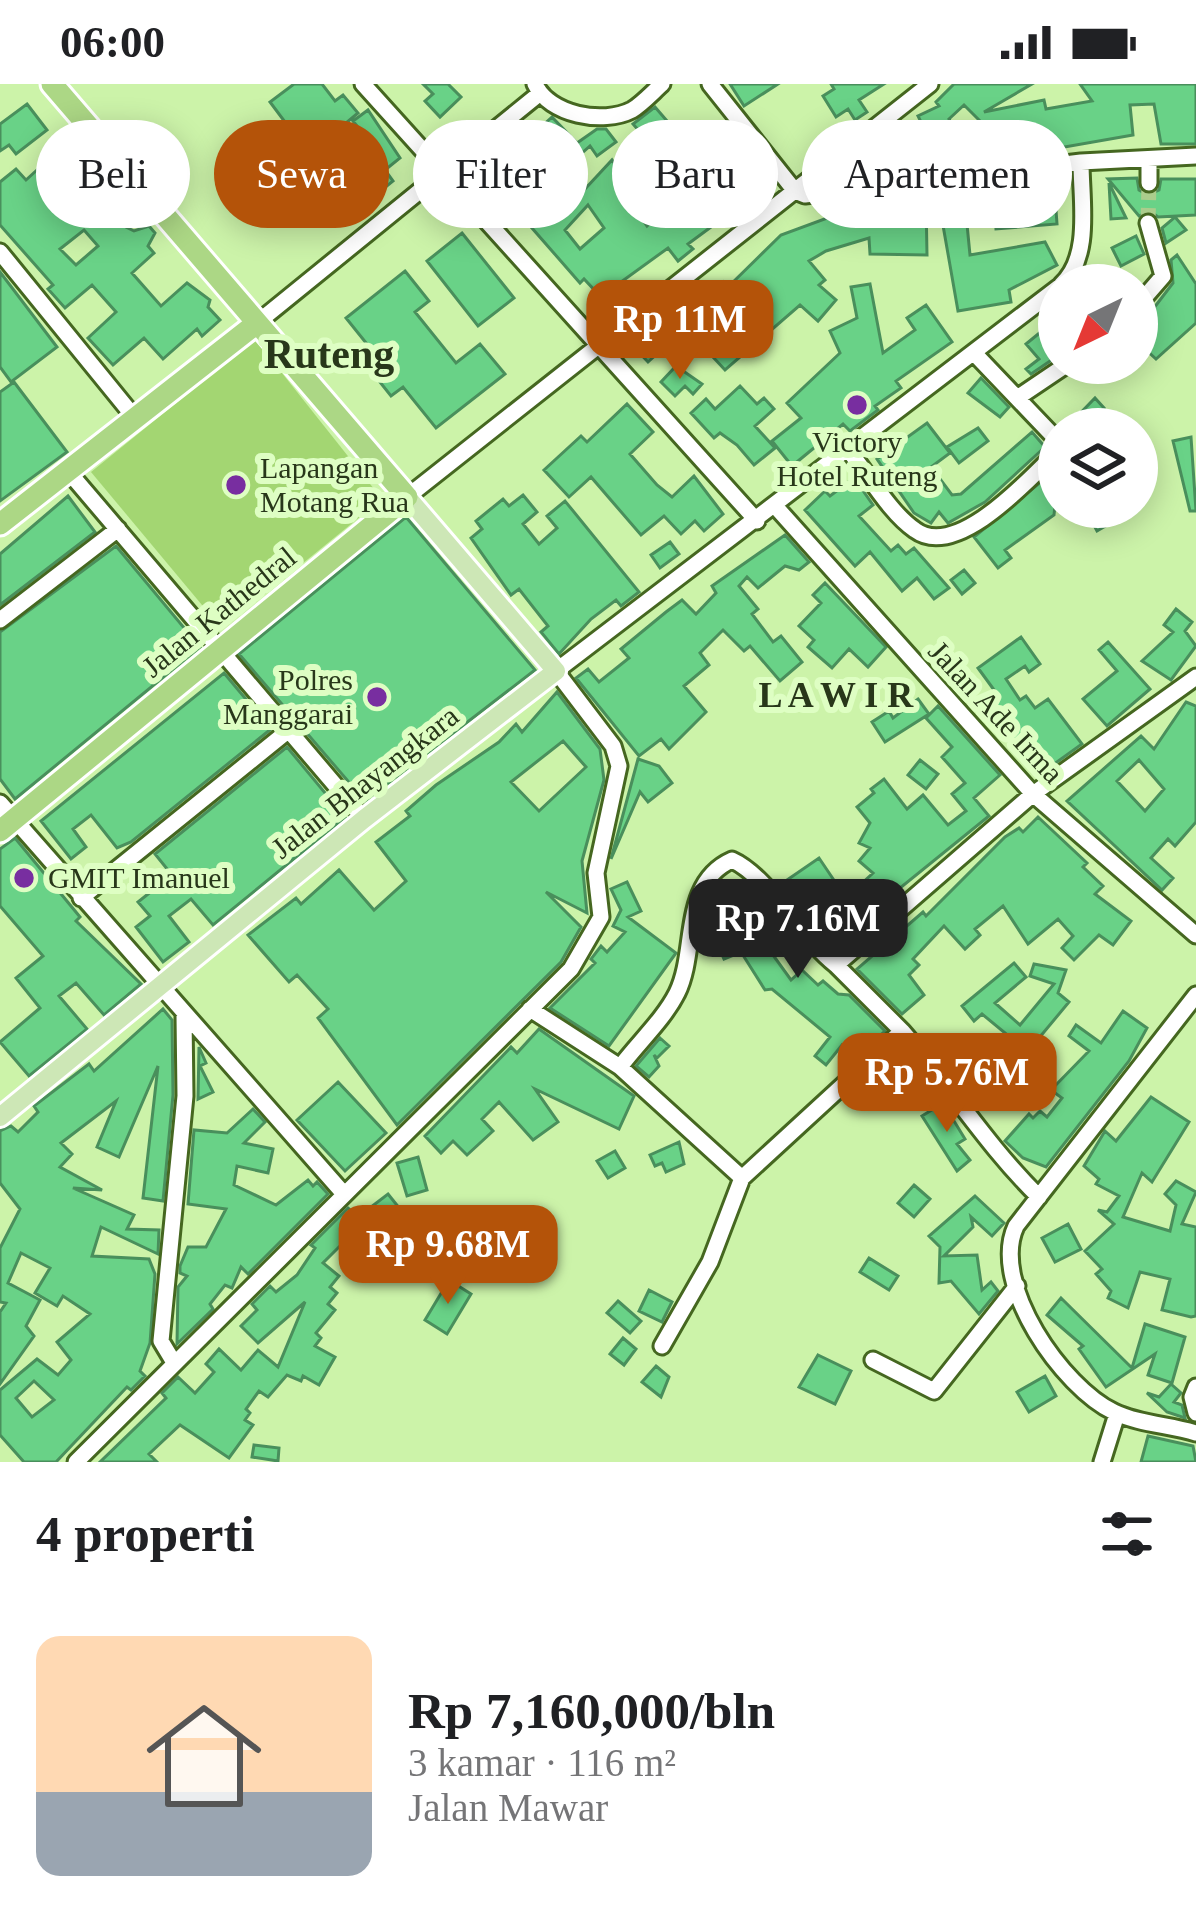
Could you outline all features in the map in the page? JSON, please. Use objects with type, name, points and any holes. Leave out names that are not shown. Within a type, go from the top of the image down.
[{"type":"highway","points":[[52,84],[407,497]]},
{"type":"highway","points":[[0,524],[257,323]]},
{"type":"highway","name":"Jalan Kathedral","points":[[5,818],[407,497]]},
{"type":"main road","points":[[407,497],[556,671]]},
{"type":"main road","name":"Jalan Bhayangkara","points":[[0,1118],[157,986],[556,671]]},
{"type":"street","points":[[363,84],[413,140]]},
{"type":"street","points":[[502,120],[537,89],[568,112],[604,116],[631,110],[662,84]]},
{"type":"street","points":[[710,84],[794,191],[818,195],[1081,162],[1196,156]]},
{"type":"street","name":"Jalan Kathedral","points":[[407,497],[930,84]]},
{"type":"street","points":[[1149,159],[1149,183]]},
{"type":"street","points":[[1077,264],[1081,162]]},
{"type":"street","points":[[257,323],[413,197]]},
{"type":"street","points":[[1148,223],[1164,271],[1158,279]]},
{"type":"street","points":[[491,228],[757,521]]},
{"type":"street","points":[[0,252],[135,418]]},
{"type":"street","name":"Jalan Bhayangkara","points":[[556,671],[1038,304]]},
{"type":"street","points":[[975,354],[1038,422]]},
{"type":"street","points":[[1017,398],[1038,384]]},
{"type":"street","points":[[849,451],[914,530],[938,537],[969,530],[1038,466]]},
{"type":"street","points":[[68,471],[364,820]]},
{"type":"street","name":"Jalan Ade Irma","points":[[776,507],[1033,794],[1196,935]]},
{"type":"street","points":[[0,620],[118,530]]},
{"type":"street","points":[[76,1462],[571,969],[601,917],[596,873],[619,766],[613,746],[556,671]]},
{"type":"street","points":[[836,965],[1033,794],[1196,677]]},
{"type":"street","points":[[81,898],[289,730]]},
{"type":"street","points":[[5,818],[344,1194]]},
{"type":"street","points":[[620,1067],[675,998],[684,977],[695,906],[712,874],[728,861],[744,866],[790,922],[902,1031],[950,1087],[984,1142],[1040,1197]]},
{"type":"street","points":[[1196,995],[1012,1235],[1017,1286],[1047,1353],[1063,1375],[1117,1414],[1196,1433]]},
{"type":"street","points":[[530,1009],[620,1067],[742,1178]]},
{"type":"street","points":[[173,1361],[161,1341],[184,1096],[184,1016]]},
{"type":"street","points":[[662,1346],[710,1262],[742,1178],[902,1031]]},
{"type":"street","points":[[873,1360],[934,1391],[1017,1286]]},
{"type":"street","points":[[1196,1387],[1196,1413]]},
{"type":"street","points":[[1102,1462],[1117,1414]]},
{"type":"green space","name":"Lapangan Motang Rua","points":[[255,339],[382,499],[222,629],[91,472]]},
{"type":"building","points":[[294,84],[322,84],[335,101],[343,95],[358,113],[350,120],[284,120],[270,102]]},
{"type":"building","points":[[423,84],[448,84],[461,97],[440,117],[425,101],[433,94]]},
{"type":"building","points":[[730,84],[778,84],[744,106]]},
{"type":"building","points":[[831,84],[884,84],[859,100],[867,112],[855,120],[848,109],[836,117],[823,96],[834,89]]},
{"type":"building","points":[[954,84],[1032,84],[984,112],[1044,100],[1046,109],[1092,101],[1080,84],[1196,84],[1196,144],[1161,144],[1154,104],[1130,105],[1133,135],[1072,146],[1072,120],[979,120],[964,105],[950,120],[920,120],[918,116],[939,106],[936,102]]},
{"type":"building","points":[[27,104],[39,120],[36,139],[16,154],[9,145],[0,151],[0,124]]},
{"type":"building","points":[[655,107],[666,120],[638,120]]},
{"type":"building","points":[[368,110],[375,120],[354,120]]},
{"type":"building","points":[[597,129],[606,129],[612,137],[612,145],[597,156],[588,135]]},
{"type":"building","points":[[389,142],[400,158],[389,167]]},
{"type":"building","points":[[612,160],[612,228],[710,228],[688,244],[693,249],[678,261],[668,248],[621,282],[626,288],[616,297],[626,307],[610,321],[593,303],[600,296],[584,279],[580,283],[532,228],[567,228],[580,249],[604,228],[588,205],[588,186]]},
{"type":"building","points":[[16,169],[26,180],[36,171],[36,228],[151,228],[155,233],[148,246],[154,253],[132,273],[161,306],[187,283],[210,300],[208,307],[220,320],[202,336],[197,329],[163,359],[144,338],[113,365],[88,338],[116,312],[92,285],[65,308],[48,289],[53,285],[0,225],[0,182]],"holes":[[[84,230],[98,246],[76,265],[60,249]]]},
{"type":"building","points":[[1137,178],[1139,190],[1148,195],[1159,190],[1161,179],[1196,179],[1196,215],[1158,217],[1150,211],[1139,216],[1108,179]]},
{"type":"building","points":[[1109,183],[1126,218],[1111,219]]},
{"type":"building","points":[[1175,217],[1186,230],[1166,243],[1162,228]]},
{"type":"building","points":[[802,227],[927,228],[927,255],[870,254],[869,238],[826,251],[809,261],[825,280],[819,285],[836,300],[818,321],[800,305],[725,370],[700,343],[704,339],[689,321],[715,298],[710,292],[723,282],[727,288],[781,235]]},
{"type":"building","points":[[943,228],[967,228],[970,255],[1045,242],[1056,264],[1038,264],[1038,275],[1009,290],[1011,302],[958,311]]},
{"type":"building","points":[[462,233],[514,298],[478,326],[427,261]]},
{"type":"building","points":[[1136,236],[1144,254],[1120,264],[1112,248]]},
{"type":"building","points":[[1177,255],[1196,284],[1196,323],[1158,357],[1158,303],[1173,283],[1171,260]]},
{"type":"building","points":[[405,271],[429,301],[415,312],[456,363],[480,344],[505,374],[436,428],[403,387],[391,396],[368,367],[379,359],[346,318]]},
{"type":"building","points":[[0,272],[57,347],[11,382],[0,367]]},
{"type":"building","points":[[870,284],[883,353],[915,330],[907,318],[926,305],[952,342],[896,381],[901,388],[875,406],[878,410],[850,431],[843,424],[792,466],[772,441],[801,418],[787,403],[840,353],[830,331],[857,318],[851,287]]},
{"type":"building","points":[[662,326],[673,339],[648,362],[632,345]]},
{"type":"building","points":[[1038,334],[1038,358],[1026,344]]},
{"type":"building","points":[[676,366],[702,384],[693,394],[685,386],[675,396],[661,382]]},
{"type":"building","points":[[981,378],[1009,407],[1000,417],[968,393]]},
{"type":"building","points":[[14,382],[67,452],[0,501],[0,392]]},
{"type":"building","points":[[740,386],[757,404],[764,398],[774,409],[755,426],[775,448],[754,465],[720,433],[714,438],[691,413],[706,399],[715,409]]},
{"type":"building","points":[[1095,398],[1104,408],[1085,408]]},
{"type":"building","points":[[627,404],[653,432],[630,454],[657,485],[672,497],[694,476],[723,514],[704,531],[695,521],[681,534],[664,516],[641,535],[591,477],[569,497],[544,470],[581,436],[587,442]]},
{"type":"building","points":[[927,423],[950,453],[931,467],[952,495],[961,494],[1032,432],[1038,439],[1038,453],[985,502],[948,523],[939,512],[931,523],[914,513],[877,459]]},
{"type":"building","points":[[978,428],[988,441],[959,463],[947,447]]},
{"type":"building","points":[[1191,437],[1196,511],[1190,511],[1173,441]]},
{"type":"building","points":[[854,478],[873,505],[859,516],[891,551],[898,545],[906,554],[914,548],[949,588],[934,599],[917,578],[902,591],[870,552],[855,566],[805,510],[825,491],[830,496]]},
{"type":"building","points":[[1038,484],[1038,526],[1005,550],[1011,558],[998,568],[974,537]]},
{"type":"building","points":[[523,495],[537,512],[523,524],[539,544],[557,528],[547,516],[565,501],[639,592],[621,606],[616,600],[591,619],[559,654],[541,632],[548,626],[519,589],[511,595],[471,538],[482,529],[476,521],[503,499],[509,506]]},
{"type":"building","points":[[68,496],[95,532],[0,605],[0,554]]},
{"type":"building","points":[[406,517],[535,670],[365,801],[239,654]]},
{"type":"building","points":[[785,535],[809,562],[799,570],[785,566],[758,588],[747,577],[739,586],[758,609],[752,614],[773,642],[781,636],[802,662],[780,681],[750,646],[744,651],[723,630],[700,653],[709,665],[684,686],[706,712],[669,749],[661,739],[639,756],[576,678],[588,669],[599,682],[629,658],[621,649],[666,612],[682,600],[696,614],[716,593],[712,586]]},
{"type":"building","points":[[670,542],[679,554],[660,568],[651,555]]},
{"type":"building","points":[[116,546],[200,647],[15,799],[0,779],[0,632]]},
{"type":"building","points":[[964,570],[975,583],[962,594],[951,580]]},
{"type":"building","points":[[825,583],[886,647],[868,667],[849,649],[832,668],[808,647],[814,640],[799,626],[821,603],[813,595]]},
{"type":"building","points":[[1176,609],[1192,622],[1185,631],[1196,646],[1171,680],[1142,661],[1173,632],[1164,625]]},
{"type":"building","points":[[1021,637],[1040,664],[1029,672],[1025,666],[1006,679],[1020,700],[1026,696],[1035,708],[1048,699],[1082,744],[1043,772],[1022,746],[1016,751],[981,705],[997,694],[978,668]]},
{"type":"building","points":[[1108,642],[1150,689],[1107,726],[1083,699],[1117,671],[1099,650]]},
{"type":"building","points":[[224,673],[271,729],[131,842],[117,848],[91,815],[73,829],[86,847],[71,859],[41,821]]},
{"type":"building","points":[[557,692],[600,749],[604,780],[582,861],[587,913],[546,892],[581,927],[561,962],[397,1125],[318,1018],[328,1009],[297,975],[289,982],[248,935],[296,898],[301,904],[339,870],[374,910],[406,881],[376,842],[410,816],[406,811],[436,785],[499,742],[516,724],[522,732]],"holes":[[[563,741],[586,767],[539,811],[511,782]]]},
{"type":"building","points":[[918,699],[929,714],[885,742],[872,722],[889,711],[893,718]]},
{"type":"building","points":[[1186,702],[1196,706],[1196,822],[1175,846],[1168,839],[1151,858],[1173,878],[1162,890],[1067,801],[1141,736],[1154,749]],"holes":[[[1139,760],[1164,789],[1145,811],[1117,781]]]},
{"type":"building","points":[[938,706],[1000,775],[974,798],[989,816],[831,944],[799,906],[787,880],[819,858],[846,898],[873,873],[859,861],[870,848],[859,843],[870,823],[857,807],[874,793],[871,789],[884,779],[907,809],[923,795],[948,825],[966,811],[952,794],[965,783],[942,757],[952,747],[926,718]]},
{"type":"building","points":[[287,747],[345,817],[213,925],[191,899],[169,916],[189,942],[163,962],[136,927],[150,916],[138,902],[172,875],[155,854]]},
{"type":"building","points":[[638,759],[659,766],[672,783],[648,802],[640,792],[611,859]]},
{"type":"building","points":[[920,760],[938,774],[926,789],[908,775]]},
{"type":"building","points":[[1038,817],[1087,863],[1083,867],[1103,886],[1095,894],[1131,921],[1113,945],[1099,935],[1074,960],[1062,948],[1073,936],[1058,919],[1028,944],[1003,906],[975,929],[980,935],[965,949],[944,926],[913,959],[919,965],[909,975],[924,995],[902,1014],[857,969],[923,912],[926,916],[1005,837],[1019,828],[1023,832]]},
{"type":"building","points":[[15,838],[80,917],[76,921],[141,984],[104,1015],[76,983],[59,996],[87,1029],[29,1076],[0,1042],[40,1008],[16,978],[43,956],[0,906],[0,849]]},
{"type":"building","points":[[742,881],[789,933],[765,944],[791,980],[802,970],[818,985],[823,981],[838,994],[849,995],[885,1031],[856,1057],[842,1045],[826,1065],[815,1056],[830,1037],[772,989],[765,990],[741,952],[724,959],[717,943],[741,933],[731,921],[745,908],[730,892]]},
{"type":"building","points":[[627,882],[641,911],[628,917],[676,953],[609,1046],[550,1008],[595,963],[591,959],[601,946],[607,952],[625,932],[613,926],[621,910],[611,889]]},
{"type":"building","points":[[1014,963],[1026,977],[995,1003],[1020,1025],[1054,984],[1030,976],[1034,964],[1066,970],[1058,993],[1069,1002],[1029,1050],[1038,1056],[1024,1079],[1014,1072],[1003,1089],[984,1076],[1010,1037],[982,1014],[974,1021],[962,1006]]},
{"type":"building","points":[[163,1009],[172,1020],[173,1095],[163,1201],[143,1198],[158,1066],[119,1157],[97,1147],[116,1101],[61,1143],[72,1154],[60,1167],[102,1190],[73,1188],[134,1215],[127,1229],[159,1230],[158,1254],[101,1227],[92,1256],[149,1259],[155,1274],[150,1343],[140,1371],[145,1376],[131,1390],[127,1387],[56,1462],[24,1462],[0,1435],[0,1390],[37,1359],[58,1375],[71,1360],[57,1342],[90,1314],[63,1296],[57,1306],[35,1293],[50,1268],[21,1253],[8,1283],[40,1300],[26,1326],[34,1336],[0,1384],[0,1312],[6,1303],[0,1302],[0,1248],[20,1209],[0,1183],[0,1131],[11,1126],[18,1132],[38,1112],[34,1106],[89,1064],[94,1071]],"holes":[[[34,1381],[54,1400],[32,1417],[16,1398]]]},
{"type":"building","points":[[1123,1011],[1147,1028],[1129,1061],[1046,1167],[1023,1158],[1005,1141],[1029,1114],[1033,1118],[1040,1111],[1047,1117],[1062,1098],[1051,1090],[1089,1051],[1069,1036],[1076,1025],[1101,1043]]},
{"type":"building","points":[[539,1029],[634,1096],[619,1129],[535,1089],[558,1122],[533,1140],[499,1102],[482,1119],[493,1131],[467,1155],[453,1141],[441,1153],[425,1136],[511,1047],[517,1053]]},
{"type":"building","points":[[660,1038],[669,1046],[657,1058],[654,1055],[659,1066],[649,1077],[636,1066]]},
{"type":"building","points":[[199,1047],[206,1063],[200,1066],[213,1092],[198,1099]]},
{"type":"building","points":[[338,1082],[386,1133],[345,1171],[297,1120]]},
{"type":"building","points":[[1151,1097],[1189,1122],[1152,1182],[1142,1173],[1123,1217],[1170,1231],[1176,1205],[1165,1194],[1176,1181],[1196,1192],[1182,1224],[1196,1227],[1196,1316],[1191,1317],[1162,1310],[1170,1279],[1140,1272],[1128,1308],[1108,1298],[1111,1291],[1096,1274],[1102,1269],[1085,1251],[1114,1224],[1098,1210],[1107,1212],[1119,1196],[1096,1184],[1099,1179],[1084,1166],[1105,1131],[1116,1141]]},
{"type":"building","points":[[943,1103],[965,1139],[957,1144],[970,1160],[957,1171],[922,1116]]},
{"type":"building","points":[[253,1109],[265,1122],[244,1143],[273,1149],[268,1173],[237,1166],[234,1185],[276,1205],[308,1180],[328,1194],[248,1274],[241,1267],[232,1288],[225,1285],[210,1304],[213,1309],[177,1344],[178,1287],[187,1276],[180,1273],[180,1266],[188,1247],[206,1247],[226,1209],[188,1204],[194,1130],[227,1133]]},
{"type":"building","points":[[679,1142],[684,1164],[666,1172],[662,1163],[655,1166],[650,1155]]},
{"type":"building","points":[[615,1151],[625,1168],[608,1178],[597,1161]]},
{"type":"building","points":[[418,1157],[427,1190],[407,1196],[397,1163]]},
{"type":"building","points":[[914,1185],[930,1199],[914,1217],[898,1203]]},
{"type":"building","points":[[388,1194],[412,1224],[404,1230],[447,1257],[434,1278],[391,1251],[377,1266],[347,1239],[323,1263],[339,1276],[330,1287],[337,1293],[328,1304],[335,1310],[316,1333],[321,1338],[315,1346],[335,1357],[319,1385],[303,1376],[301,1381],[287,1375],[268,1397],[259,1391],[246,1409],[250,1413],[245,1420],[253,1425],[229,1458],[180,1425],[149,1454],[157,1462],[100,1462],[166,1398],[162,1393],[178,1377],[195,1393],[214,1372],[206,1364],[219,1349],[241,1370],[258,1350],[278,1367],[305,1302],[258,1343],[241,1326],[257,1310],[252,1304],[270,1286],[276,1292],[297,1275],[315,1248],[311,1245],[348,1208],[358,1217]]},
{"type":"building","points":[[975,1196],[1004,1223],[992,1236],[971,1217],[973,1227],[944,1256],[977,1255],[982,1290],[991,1282],[998,1291],[979,1314],[951,1281],[939,1283],[940,1247],[929,1236]]},
{"type":"building","points":[[1068,1224],[1081,1249],[1055,1262],[1042,1238]]},
{"type":"building","points":[[869,1258],[898,1276],[889,1290],[860,1272]]},
{"type":"building","points":[[449,1280],[471,1294],[447,1334],[425,1320]]},
{"type":"building","points":[[649,1290],[672,1302],[662,1322],[639,1311]]},
{"type":"building","points":[[1061,1298],[1132,1368],[1145,1324],[1185,1337],[1172,1383],[1148,1375],[1155,1354],[1106,1387],[1079,1349],[1083,1346],[1047,1315]]},
{"type":"building","points":[[618,1301],[641,1321],[630,1333],[607,1313]]},
{"type":"building","points":[[623,1338],[636,1349],[624,1365],[610,1354]]},
{"type":"building","points":[[818,1355],[851,1371],[835,1404],[799,1387]]},
{"type":"building","points":[[656,1366],[669,1377],[661,1397],[642,1382]]},
{"type":"building","points":[[1045,1376],[1056,1396],[1029,1412],[1017,1392]]},
{"type":"building","points":[[1171,1384],[1181,1393],[1174,1402],[1182,1405],[1185,1418],[1167,1412],[1147,1393],[1159,1397]]},
{"type":"building","points":[[1148,1436],[1193,1446],[1196,1462],[1141,1462]]},
{"type":"building","points":[[254,1445],[279,1448],[278,1461],[252,1457]]},
{"type":"tunnel","points":[[1148,223],[1149,183]]},
{"type":"place","name":"Victory Hotel Ruteng","points":[[857,405]]},
{"type":"place","name":"Lapangan Motang Rua","points":[[236,485]]},
{"type":"place","name":"Polres Manggarai","points":[[377,697]]},
{"type":"place","name":"GMIT Imanuel","points":[[24,878]]},
{"type":"district","name":"Ruteng","points":[[329,353]]},
{"type":"district","name":"L A W I R","points":[[836,694]]}]
